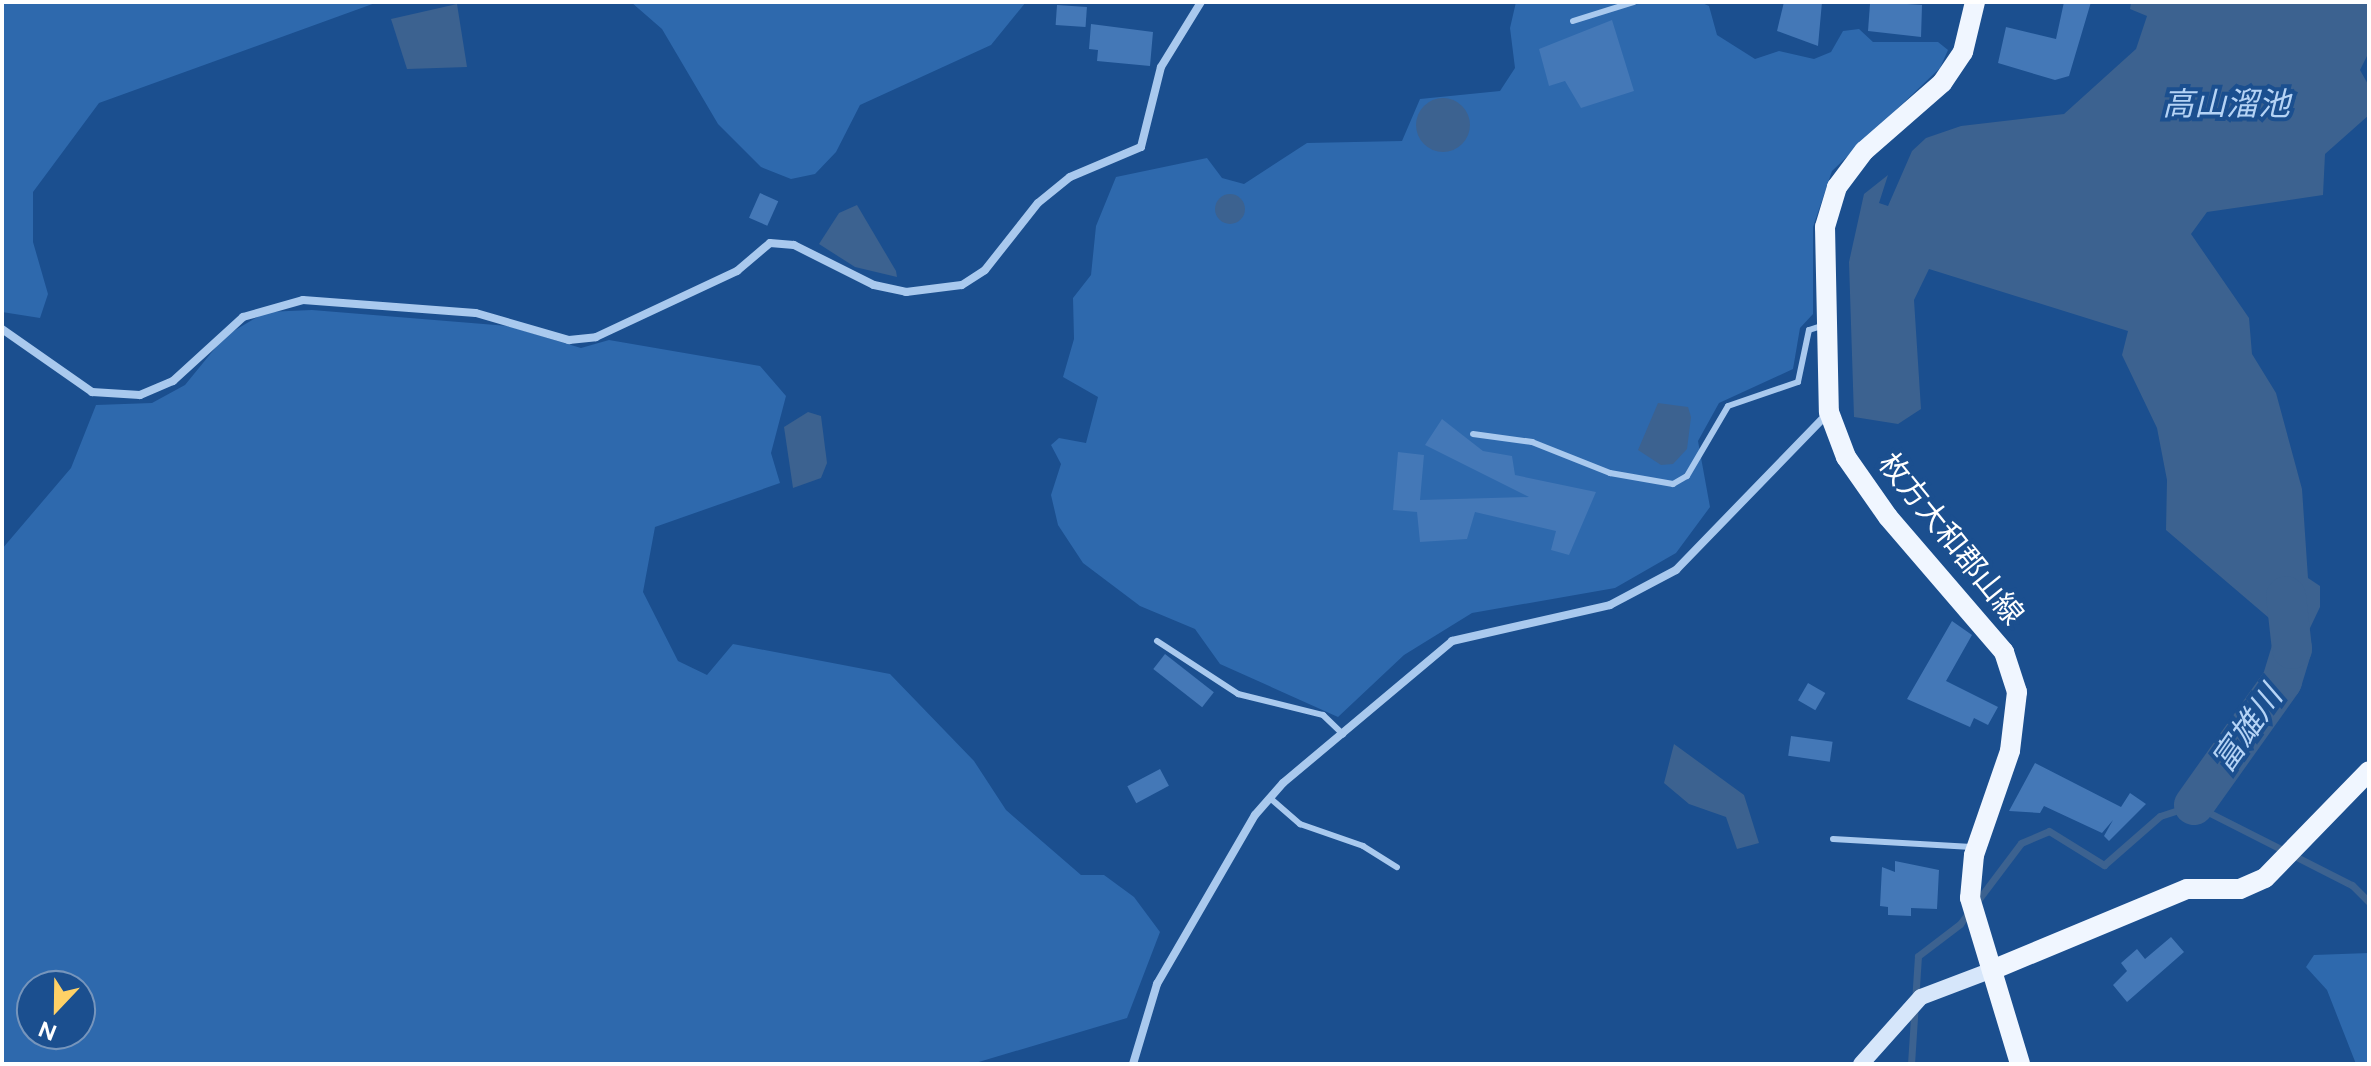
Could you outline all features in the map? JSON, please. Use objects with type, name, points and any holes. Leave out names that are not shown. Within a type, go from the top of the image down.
[{"type":"main road","name":"枚方大和郡山線","points":[[1975,2],[1963,52],[1942,83],[1864,151],[1837,187],[1825,227],[1829,412],[1846,457],[1888,517],[2004,652],[2017,692],[2010,751],[1976,847],[1970,898],[2020,1064]]},
{"type":"main road","points":[[1992,970],[2187,889],[2240,889],[2265,878],[2369,771]]},
{"type":"street","points":[[2,329],[92,392],[140,395],[173,381],[243,317],[303,300],[476,313],[569,340],[596,337],[737,271],[770,243],[794,245],[874,285],[906,292],[962,285],[985,270],[1038,203],[1070,177],[1141,147],[1161,67],[1201,2]]},
{"type":"street","points":[[1133,1064],[1157,984],[1270,798],[1452,641],[1610,605],[1676,570],[1814,420],[1829,412]]},
{"type":"street","points":[[1861,1064],[1921,997],[1992,970]]},
{"type":"lane","points":[[1573,21],[1634,2]]},
{"type":"lane","points":[[1473,434],[1532,442],[1610,473],[1673,484],[1687,476],[1728,406],[1798,382],[1809,330],[1827,324]]},
{"type":"lane","points":[[1157,641],[1238,694],[1323,715],[1343,734]]},
{"type":"lane","points":[[1270,798],[1300,824],[1363,846],[1397,867]]},
{"type":"lane","points":[[1833,839],[1976,847]]},
{"type":"shaded area","points":[[2,2],[378,2],[99,103],[33,192],[33,242],[48,294],[40,318],[2,312]]},
{"type":"shaded area","points":[[631,2],[1026,2],[991,45],[860,105],[836,152],[815,174],[791,179],[761,167],[718,124],[662,29]]},
{"type":"shaded area","points":[[1516,2],[1700,2],[1709,6],[1717,35],[1755,59],[1779,51],[1814,59],[1831,52],[1843,31],[1859,29],[1873,42],[1938,42],[1948,50],[1940,68],[1832,171],[1813,227],[1813,314],[1800,328],[1793,369],[1719,403],[1698,441],[1710,507],[1676,553],[1615,588],[1472,613],[1404,655],[1338,717],[1220,664],[1195,629],[1140,606],[1083,563],[1058,525],[1051,495],[1061,464],[1051,445],[1059,438],[1086,443],[1098,397],[1063,377],[1074,339],[1073,298],[1091,275],[1096,226],[1116,177],[1207,158],[1222,178],[1244,184],[1307,143],[1402,141],[1420,99],[1500,91],[1515,68],[1510,28]]},
{"type":"shaded area","points":[[312,310],[508,326],[581,348],[609,340],[760,366],[786,396],[771,453],[780,483],[655,527],[643,592],[678,661],[707,675],[733,644],[890,674],[974,761],[1006,810],[1081,875],[1104,875],[1134,897],[1160,932],[1127,1018],[972,1064],[2,1064],[2,549],[71,468],[96,405],[152,403],[185,385],[225,336],[266,312]]},
{"type":"shaded area","points":[[2369,953],[2369,1064],[2356,1064],[2327,990],[2306,967],[2314,955]]},
{"type":"water","name":"高山溜池","points":[[2131,2],[2369,2],[2369,52],[2360,70],[2369,86],[2369,115],[2325,154],[2323,195],[2207,212],[2191,234],[2249,318],[2252,354],[2276,393],[2302,489],[2308,578],[2320,586],[2320,607],[2300,649],[2279,648],[2269,618],[2166,530],[2167,480],[2157,428],[2122,355],[2128,331],[1929,269],[1914,300],[1921,409],[1898,424],[1854,417],[1849,262],[1864,194],[1888,175],[1879,203],[1888,206],[1912,151],[1926,138],[1961,126],[2064,114],[2136,49],[2147,16],[2130,9]]},
{"type":"water","points":[[457,4],[467,67],[407,69],[391,19]]},
{"type":"water","points":[[1443,98],[1462,106],[1470,125],[1462,144],[1443,152],[1424,144],[1416,125],[1424,106]]},
{"type":"water","points":[[1230,194],[1241,198],[1245,209],[1241,220],[1230,224],[1219,220],[1215,209],[1219,198]]},
{"type":"water","points":[[857,205],[897,277],[855,267],[819,244],[839,213]]},
{"type":"water","points":[[1658,403],[1688,407],[1691,417],[1687,449],[1673,464],[1661,465],[1638,450]]},
{"type":"water","points":[[808,412],[821,416],[827,463],[821,478],[793,488],[784,427]]},
{"type":"water","points":[[1674,744],[1744,795],[1759,843],[1737,849],[1726,817],[1689,804],[1664,783]]},
{"type":"building","points":[[1784,2],[1822,2],[1818,46],[1777,31]]},
{"type":"building","points":[[2064,2],[2091,2],[2069,76],[2055,80],[1998,63],[2006,27],[2056,39]]},
{"type":"building","points":[[1870,4],[1922,5],[1921,37],[1868,31]]},
{"type":"building","points":[[1057,5],[1087,7],[1086,27],[1056,25]]},
{"type":"building","points":[[1612,20],[1634,91],[1581,108],[1565,81],[1549,86],[1539,49]]},
{"type":"building","points":[[1091,24],[1153,32],[1150,66],[1097,61],[1098,50],[1089,49]]},
{"type":"building","points":[[760,193],[778,201],[767,226],[749,218]]},
{"type":"building","points":[[1442,419],[1483,451],[1512,456],[1515,475],[1596,492],[1569,555],[1551,550],[1556,531],[1475,512],[1467,539],[1420,542],[1417,512],[1393,510],[1398,452],[1424,455],[1420,500],[1529,497],[1425,445]]},
{"type":"building","points":[[1952,621],[1972,635],[1946,681],[1998,707],[1988,725],[1974,718],[1970,727],[1907,699]]},
{"type":"building","points":[[1165,654],[1214,692],[1202,707],[1153,669]]},
{"type":"building","points":[[1808,683],[1825,693],[1815,710],[1798,700]]},
{"type":"building","points":[[1791,736],[1833,742],[1830,762],[1788,756]]},
{"type":"building","points":[[2035,763],[2121,807],[2130,793],[2146,804],[2109,841],[2104,836],[2113,820],[2102,833],[2044,806],[2040,813],[2009,811]]},
{"type":"building","points":[[1160,769],[1169,786],[1136,803],[1127,786]]},
{"type":"building","points":[[1895,861],[1939,870],[1937,909],[1911,908],[1911,916],[1888,915],[1888,907],[1880,906],[1882,867],[1895,872]]},
{"type":"building","points":[[2171,937],[2184,952],[2127,1002],[2113,985],[2127,971],[2121,963],[2137,949],[2145,959]]},
{"type":"waterway","name":"富雄川","points":[[2194,805],[2282,681],[2292,649],[2286,596]]},
{"type":"waterway","points":[[1911,1064],[1918,956],[1960,924],[2021,843],[2049,831],[2104,865],[2160,816],[2194,805],[2352,885],[2369,902]]}]
